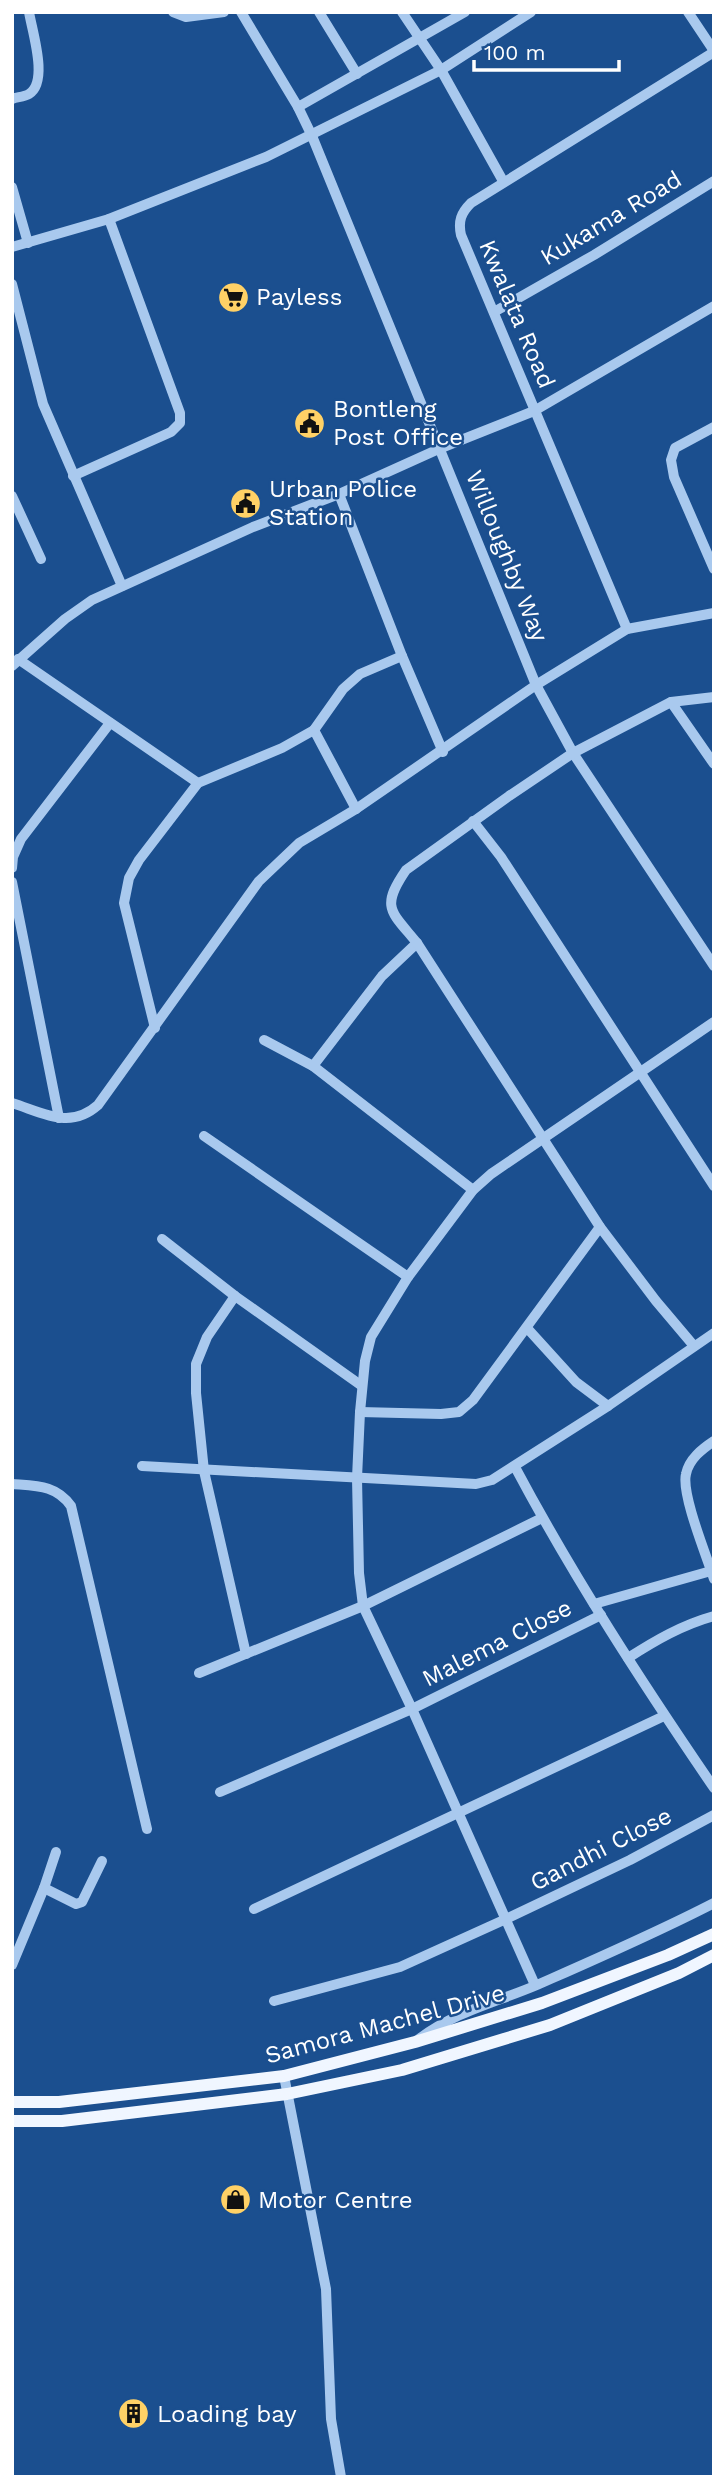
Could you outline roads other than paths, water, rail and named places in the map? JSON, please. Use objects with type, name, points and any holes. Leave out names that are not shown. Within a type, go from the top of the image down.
[{"type":"main road","name":"Samora Machel Drive","points":[[12,2102],[59,2102],[284,2076],[415,2042],[542,2003],[668,1955],[714,1934]]},
{"type":"main road","name":"Samora Machel Drive","points":[[12,2121],[62,2121],[287,2094],[402,2070],[550,2025],[679,1973],[714,1955]]},
{"type":"street","points":[[12,99],[30,93],[38,77],[39,64],[29,12]]},
{"type":"street","points":[[173,12],[177,15],[200,17],[224,12]]},
{"type":"street","name":"Willoughby Way","points":[[241,12],[298,107],[312,136],[536,685],[573,753],[714,966]]},
{"type":"street","points":[[319,12],[357,74]]},
{"type":"street","points":[[402,12],[441,71],[503,181]]},
{"type":"street","points":[[298,107],[465,12]]},
{"type":"street","points":[[12,247],[109,219],[197,186],[312,136],[441,71],[531,12]]},
{"type":"street","points":[[688,12],[714,52]]},
{"type":"street","name":"Kwalata Road","points":[[627,629],[534,411],[459,225],[464,210],[471,203],[503,181],[714,52]]},
{"type":"street","name":"Kukama Road","points":[[494,312],[594,255],[714,181]]},
{"type":"street","points":[[12,187],[15,210],[28,243]]},
{"type":"street","points":[[73,476],[172,432],[180,423],[180,413],[109,219]]},
{"type":"street","points":[[12,284],[43,404],[122,586]]},
{"type":"street","points":[[198,783],[15,662],[65,619],[92,600],[253,527],[339,494],[441,448],[534,411],[714,306]]},
{"type":"street","points":[[714,427],[675,448],[671,460],[674,477],[714,569]]},
{"type":"street","points":[[339,494],[402,656],[443,752]]},
{"type":"street","points":[[12,496],[41,559]]},
{"type":"street","points":[[12,1103],[59,1118],[74,1119],[86,1115],[98,1105],[155,1028],[259,881],[299,843],[443,752],[536,685],[627,629],[714,613]]},
{"type":"street","points":[[155,1028],[124,903],[129,878],[139,860],[198,783],[282,748],[314,730],[343,688],[360,674],[402,656]]},
{"type":"street","points":[[694,1346],[600,1227],[417,943],[393,914],[389,901],[406,870],[573,753],[671,702],[714,697]]},
{"type":"street","points":[[671,702],[714,764]]},
{"type":"street","points":[[12,868],[20,839],[110,723]]},
{"type":"street","points":[[314,730],[356,809]]},
{"type":"street","points":[[473,821],[501,857],[714,1186]]},
{"type":"street","points":[[12,882],[17,928],[59,1118]]},
{"type":"street","points":[[313,1066],[382,976],[417,943]]},
{"type":"street","points":[[536,1985],[363,1605],[359,1573],[357,1478],[365,1360],[371,1337],[408,1278],[472,1190],[543,1137],[714,1022]]},
{"type":"street","points":[[264,1040],[313,1066],[472,1190]]},
{"type":"street","points":[[204,1136],[408,1278]]},
{"type":"street","points":[[360,1412],[459,1412],[473,1400],[600,1227]]},
{"type":"street","points":[[162,1240],[235,1296],[362,1386]]},
{"type":"street","points":[[235,1296],[207,1337],[196,1364],[195,1393],[204,1471],[246,1654]]},
{"type":"street","points":[[527,1328],[576,1382],[608,1406]]},
{"type":"street","points":[[142,1466],[476,1484],[492,1480],[515,1467],[714,1333]]},
{"type":"street","points":[[594,1604],[712,1575],[687,1493],[685,1475],[690,1462],[701,1449],[714,1441]]},
{"type":"street","points":[[515,1467],[594,1604],[664,1716],[714,1788]]},
{"type":"street","points":[[12,1484],[41,1487],[62,1493],[71,1506],[147,1829]]},
{"type":"street","points":[[199,1673],[363,1605],[542,1518]]},
{"type":"street","name":"Malema Close","points":[[220,1792],[412,1709],[601,1615]]},
{"type":"street","points":[[628,1658],[689,1623],[714,1616]]},
{"type":"street","points":[[254,1909],[664,1716]]},
{"type":"street","name":"Gandhi Close","points":[[274,2001],[390,1971],[630,1860],[714,1815]]},
{"type":"street","points":[[12,1965],[44,1888],[55,1852]]},
{"type":"street","points":[[44,1888],[79,1904],[102,1861]]},
{"type":"street","points":[[415,2042],[447,2020],[536,1985],[714,1903]]},
{"type":"street","points":[[284,2076],[326,2289],[331,2419],[341,2477]]},
{"type":"place","name":"Payless","points":[[233,297]]},
{"type":"place","name":"Bontleng Post Office","points":[[310,423]]},
{"type":"place","name":"Urban Police Station","points":[[246,503]]},
{"type":"place","name":"Motor Centre","points":[[235,2200]]},
{"type":"place","name":"Loading bay","points":[[134,2414]]}]
